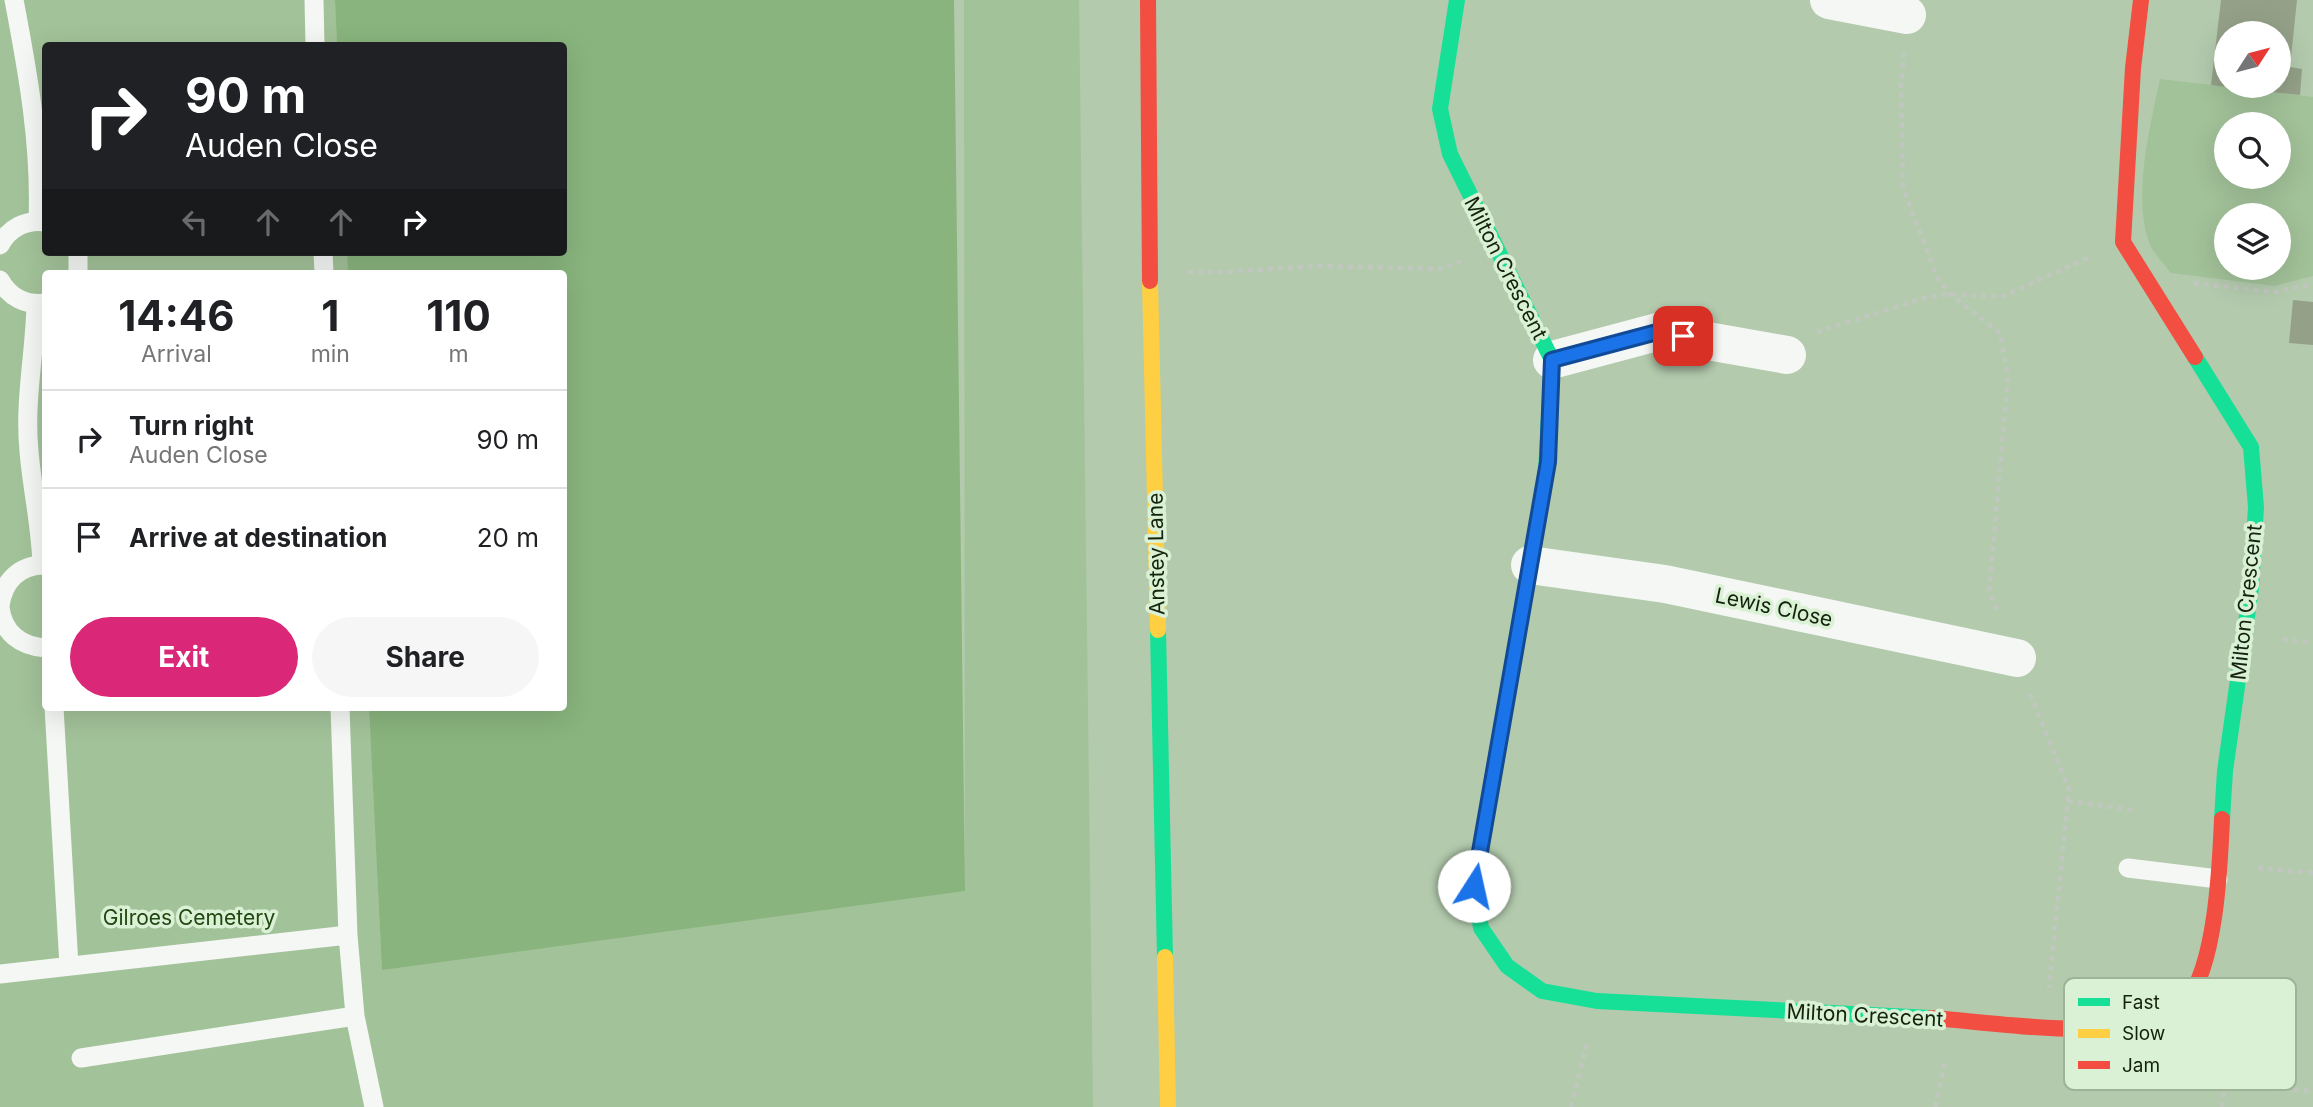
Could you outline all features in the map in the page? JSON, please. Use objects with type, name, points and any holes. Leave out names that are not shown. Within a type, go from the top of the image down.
[{"type":"street","name":"Anstey Lane","points":[[1148,0],[1150,268],[1168,1107]]},
{"type":"street","name":"Milton Crescent","points":[[1457,0],[1440,109],[1450,154],[1552,360],[1548,462],[1474,886],[1481,928],[1507,966],[1542,991],[1597,1001],[1954,1019],[2064,1028]]},
{"type":"street","points":[[1829,0],[1908,15]]},
{"type":"street","points":[[2123,242],[2133,68],[2141,0]]},
{"type":"street","name":"Milton Crescent","points":[[2123,242],[2251,447],[2256,507],[2251,588],[2225,772],[2219,872],[2211,938],[2198,978]]},
{"type":"street","points":[[1552,360],[1657,332],[1787,355]]},
{"type":"street","name":"Lewis Close","points":[[1530,565],[1665,584],[2017,658]]},
{"type":"lane","points":[[0,245],[13,229],[25,223],[42,221],[37,142],[14,0]]},
{"type":"lane","points":[[314,0],[315,42]]},
{"type":"lane","points":[[0,280],[15,298],[41,304],[28,398],[29,451],[42,543]]},
{"type":"lane","points":[[42,565],[17,572],[8,582],[2,594],[0,612],[8,631],[19,641],[32,647],[42,648]]},
{"type":"lane","points":[[54,711],[69,966]]},
{"type":"lane","points":[[340,711],[348,935],[355,1016],[374,1107]]},
{"type":"lane","points":[[2128,868],[2219,872]]},
{"type":"lane","points":[[0,974],[348,935]]},
{"type":"lane","points":[[81,1058],[355,1016]]},
{"type":"path","points":[[1908,15],[1900,85],[1903,187],[1938,279],[1950,294],[2000,332],[2008,376],[1990,592],[2069,789],[2046,1027]]},
{"type":"path","points":[[1787,355],[1804,335],[1839,327],[1924,298],[1950,294],[2001,297],[2123,242]]},
{"type":"path","points":[[1150,268],[1223,272],[1317,266],[1440,269],[1495,249]]},
{"type":"path","points":[[2144,275],[2232,289],[2274,292],[2313,284]]},
{"type":"path","points":[[2068,800],[2134,810]]},
{"type":"path","points":[[2219,872],[2313,873]]},
{"type":"path","points":[[1571,1107],[1597,1001]]},
{"type":"path","points":[[1935,1107],[1954,1019]]},
{"type":"path","points":[[2295,1090],[2313,1091]]},
{"type":"green space","name":"Gilroes Cemetery","points":[[0,0],[335,0],[337,42],[42,42],[42,256],[347,256],[348,270],[42,270],[42,711],[369,711],[382,969],[965,891],[964,0],[1079,0],[1093,1107],[0,1107]]},
{"type":"green space","points":[[335,0],[954,0],[965,891],[382,970],[369,711],[567,711],[567,270],[348,270],[347,256],[567,256],[567,42],[337,42]]},
{"type":"green space","points":[[2160,79],[2214,85],[2214,98],[2291,98],[2291,94],[2313,97],[2313,276],[2275,286],[2227,280],[2291,280],[2291,203],[2214,203],[2214,278],[2171,273],[2151,247],[2145,229],[2142,186],[2147,141]]},
{"type":"building","points":[[2221,0],[2297,0],[2291,57],[2291,21],[2219,21]]},
{"type":"building","points":[[2214,60],[2214,85],[2211,85]]},
{"type":"building","points":[[2291,67],[2302,69],[2300,95],[2291,94]]},
{"type":"building","points":[[2293,300],[2313,302],[2313,345],[2289,343]]},
{"type":"traffic: fast","points":[[1457,0],[1440,109],[1450,154],[1552,360],[1546,472]]},
{"type":"traffic: fast","points":[[2195,357],[2251,447],[2256,507],[2251,588],[2225,771],[2222,819]]},
{"type":"traffic: fast","points":[[1158,630],[1165,957]]},
{"type":"traffic: fast","points":[[1486,819],[1474,886],[1481,928],[1507,966],[1542,991],[1597,1001],[1931,1018]]},
{"type":"traffic: slow","points":[[1150,281],[1158,630]]},
{"type":"traffic: slow","points":[[1165,957],[1168,1107]]},
{"type":"traffic: jam","points":[[1148,0],[1150,281]]},
{"type":"traffic: jam","points":[[2141,0],[2133,68],[2123,242],[2195,357]]},
{"type":"traffic: jam","points":[[1486,819],[1546,472]]},
{"type":"traffic: jam","points":[[2199,978],[2210,940],[2214,914],[2222,819]]},
{"type":"traffic: jam","points":[[1931,1018],[2064,1029]]},
{"type":"route","points":[[1474,886],[1548,462],[1552,360],[1657,332],[1683,336]]}]
